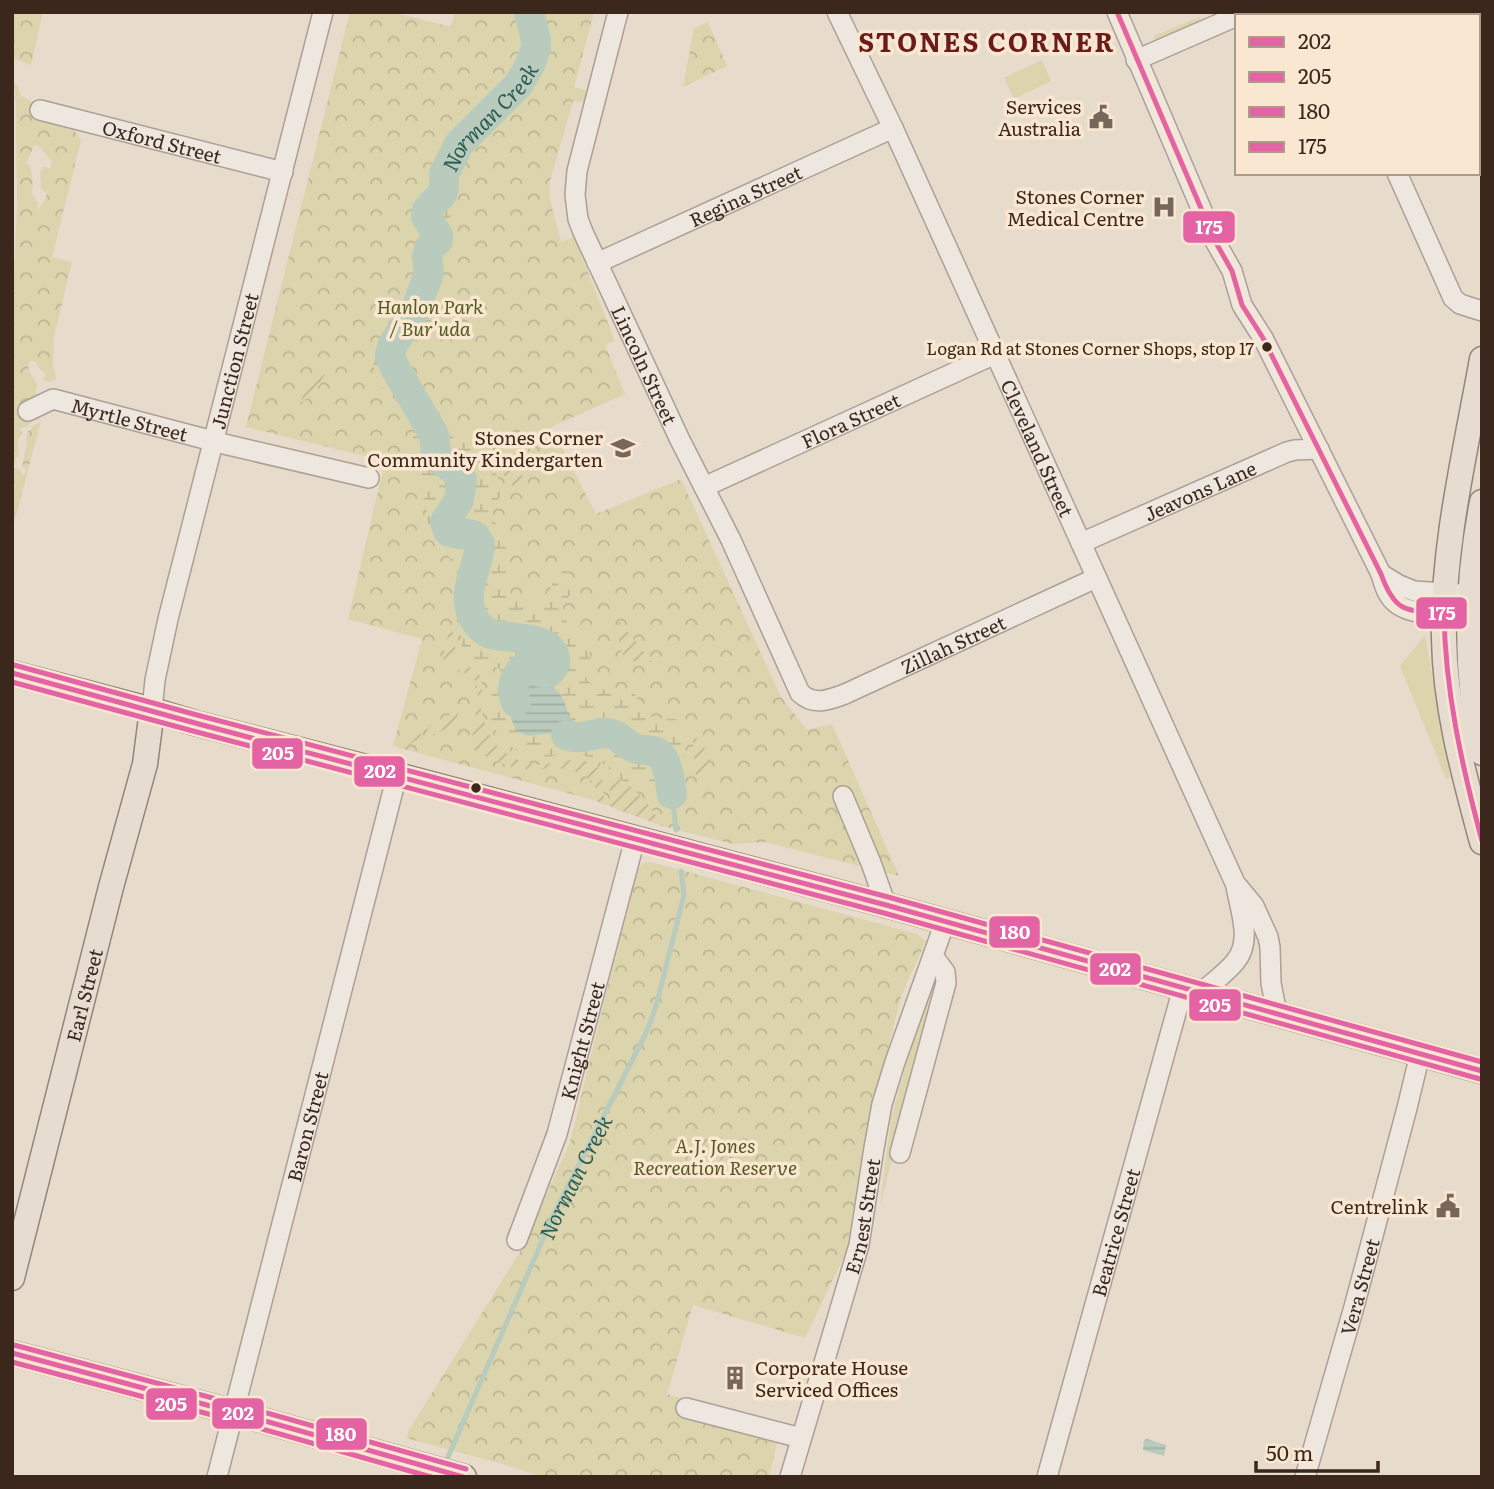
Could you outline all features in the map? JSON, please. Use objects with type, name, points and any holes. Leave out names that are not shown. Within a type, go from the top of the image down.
[{"type":"main road","points":[[1482,359],[1449,553],[1457,604],[1476,650],[1482,753]]},
{"type":"main road","points":[[1482,502],[1476,536],[1444,639],[1448,697],[1459,754],[1482,842]]},
{"type":"main road","points":[[12,673],[886,905],[1470,1068],[1476,1053],[1482,1051]]},
{"type":"main road","name":"Earl Street","points":[[12,1278],[145,764],[152,710]]},
{"type":"main road","points":[[12,1353],[461,1476]]},
{"type":"street","name":"Junction Street","points":[[152,710],[162,649],[323,12]]},
{"type":"street","name":"Lincoln Street","points":[[618,12],[575,182],[578,219],[680,440],[731,540],[796,687],[808,699]]},
{"type":"street","name":"Cleveland Street","points":[[837,12],[1236,883],[1254,906],[1268,937],[1271,983],[1277,1014]]},
{"type":"street","points":[[1116,12],[1214,241],[1232,271],[1242,305],[1263,338],[1381,573],[1407,589],[1457,604]]},
{"type":"street","points":[[1136,60],[1235,17]]},
{"type":"street","name":"Oxford Street","points":[[40,110],[283,172]]},
{"type":"street","name":"Regina Street","points":[[597,263],[892,128]]},
{"type":"street","points":[[1398,175],[1453,298],[1460,304],[1482,312]]},
{"type":"street","name":"Flora Street","points":[[704,487],[995,354]]},
{"type":"street","name":"Myrtle Street","points":[[28,411],[53,398],[369,478]]},
{"type":"street","name":"Jeavons Lane","points":[[1081,543],[1287,452],[1320,449]]},
{"type":"street","name":"Zillah Street","points":[[808,699],[826,701],[845,694],[1097,578]]},
{"type":"street","name":"Baron Street","points":[[216,1477],[397,775]]},
{"type":"street","points":[[843,796],[886,905]]},
{"type":"street","name":"Knight Street","points":[[517,1240],[557,1134],[635,839]]},
{"type":"street","name":"Cleveland Street","points":[[1192,990],[1236,961],[1244,944],[1244,927],[1236,883]]},
{"type":"street","name":"Ernest Street","points":[[790,1477],[859,1245],[882,1104],[894,1062],[945,922]]},
{"type":"street","name":"Ernest Street","points":[[900,1153],[946,983],[945,972],[933,956]]},
{"type":"street","name":"Beatrice Street","points":[[1047,1477],[1192,990]]},
{"type":"street","name":"Vera Street","points":[[1305,1477],[1358,1293],[1420,1054]]},
{"type":"street","points":[[686,1408],[801,1438]]},
{"type":"green space","points":[[12,12],[43,12],[31,65],[13,58]]},
{"type":"green space","name":"Hanlon Park / Bur'uda","points":[[350,12],[392,12],[451,27],[455,12],[594,12],[574,87],[588,91],[586,102],[573,101],[550,181],[549,196],[561,242],[574,237],[615,341],[605,345],[625,394],[551,427],[596,514],[681,479],[781,697],[807,730],[832,724],[899,876],[765,842],[733,844],[682,831],[593,800],[393,746],[422,639],[348,619],[385,461],[246,427]]},
{"type":"green space","points":[[520,12],[539,12],[543,40],[539,65],[525,101],[477,139],[453,180],[457,204],[448,220],[451,241],[444,257],[442,283],[431,292],[407,345],[409,367],[450,428],[478,456],[493,465],[498,479],[508,492],[497,500],[491,514],[505,543],[508,561],[505,582],[509,593],[524,599],[544,600],[552,586],[553,573],[563,566],[576,583],[560,609],[569,626],[584,638],[591,656],[584,674],[591,685],[635,694],[650,716],[676,719],[684,745],[686,778],[629,786],[617,777],[608,775],[609,766],[587,756],[570,753],[547,757],[528,755],[511,746],[498,733],[490,716],[488,698],[490,690],[501,677],[500,669],[483,666],[462,657],[461,629],[453,616],[455,573],[448,554],[430,536],[425,503],[406,450],[416,431],[395,399],[376,379],[373,361],[383,334],[407,308],[424,274],[422,251],[432,238],[421,224],[420,214],[438,189],[441,153],[448,142],[501,89],[514,60],[530,48]]},
{"type":"green space","points":[[1200,17],[1204,28],[1158,48],[1154,36]]},
{"type":"green space","points":[[708,22],[727,66],[683,87],[694,28]]},
{"type":"green space","points":[[1042,60],[1051,81],[1014,99],[1004,78]]},
{"type":"green space","points":[[14,83],[21,96],[31,101],[34,109],[66,119],[81,140],[52,257],[72,262],[53,341],[56,379],[49,382],[43,380],[46,374],[35,361],[30,361],[29,371],[37,384],[33,420],[27,427],[20,428],[20,453],[14,467],[23,475],[26,473],[22,467],[28,431],[41,421],[12,531],[12,316],[17,206]],"holes":[[[34,145],[40,147],[52,162],[50,169],[44,166],[40,173],[41,189],[47,194],[37,211],[38,203],[32,194],[30,165],[26,164]]]},
{"type":"green space","points":[[327,367],[318,388],[300,403],[311,383]]},
{"type":"green space","points":[[512,440],[501,462],[501,443]]},
{"type":"green space","points":[[501,462],[510,470],[529,478],[515,488],[503,473]]},
{"type":"green space","points":[[618,620],[652,662],[633,661],[622,654]]},
{"type":"green space","points":[[451,628],[455,646],[451,665],[443,662]]},
{"type":"green space","points":[[1425,635],[1450,777],[1446,779],[1400,666]]},
{"type":"green space","points":[[459,663],[478,672],[482,682],[481,709],[487,731],[497,746],[515,759],[538,765],[581,759],[601,769],[605,805],[597,801],[593,782],[575,771],[561,768],[518,768],[497,762],[473,749],[478,692],[472,677],[457,669]]},
{"type":"green space","points":[[450,706],[457,706],[460,710],[455,721],[443,730],[426,736],[429,726],[454,712]]},
{"type":"green space","points":[[422,728],[420,738],[411,743],[411,751],[401,748],[406,734]]},
{"type":"green space","points":[[692,733],[707,752],[711,775],[696,776]]},
{"type":"green space","points":[[608,775],[633,788],[663,826],[611,807]]},
{"type":"green space","name":"A.J. Jones Recreation Reserve","points":[[651,862],[917,934],[926,941],[901,996],[861,1158],[847,1250],[805,1338],[693,1305],[667,1394],[781,1426],[769,1477],[543,1477],[406,1438],[523,1247],[570,1142],[636,871],[643,863]]},
{"type":"green space","points":[[939,978],[880,1206],[891,1119],[914,1036],[925,1005]]},
{"type":"shaded area","points":[[525,667],[530,679],[549,684],[559,692],[569,718],[583,731],[604,733],[576,741],[550,734],[526,735],[518,731],[509,710],[507,693],[517,670]]},
{"type":"shaded area","points":[[1144,1440],[1166,1445],[1164,1456],[1143,1450]]},
{"type":"waterway","name":"Norman Creek","points":[[516,702],[513,688],[521,670],[525,667],[548,673],[554,667],[555,659],[552,651],[538,642],[488,633],[472,615],[469,606],[470,588],[480,544],[475,536],[448,531],[445,522],[459,500],[462,480],[458,473],[439,459],[434,435],[390,356],[392,346],[416,309],[429,273],[429,248],[438,240],[438,235],[426,217],[427,210],[442,194],[444,174],[459,144],[518,85],[530,65],[536,40],[529,12]]},
{"type":"waterway","name":"Norman Creek","points":[[566,735],[580,737],[608,733],[634,748],[658,753],[665,763],[672,794]]},
{"type":"waterway","name":"Norman Creek","points":[[672,794],[676,830]]},
{"type":"waterway","name":"Norman Creek","points":[[445,1464],[553,1216],[648,1029],[684,895],[681,871]]},
{"type":"transit line","name":"175","points":[[1117,12],[1215,241],[1232,271],[1242,305],[1263,338],[1386,587],[1397,603],[1404,607],[1420,612],[1444,613],[1451,700],[1482,841]]},
{"type":"transit line","name":"180","points":[[14,665],[888,897],[1482,1062]]},
{"type":"transit line","name":"202","points":[[12,673],[886,905],[1482,1071]]},
{"type":"transit line","name":"205","points":[[12,682],[884,913],[1480,1079]]},
{"type":"transit line","name":"180","points":[[14,1345],[466,1469]]},
{"type":"transit line","name":"202","points":[[12,1353],[463,1477]]},
{"type":"transit line","name":"205","points":[[12,1362],[431,1477]]},
{"type":"place","name":"Services Australia","points":[[1101,117]]},
{"type":"place","name":"Stones Corner Medical Centre","points":[[1164,207]]},
{"type":"place","name":"Logan Rd at Stones Corner Shops, stop 17","points":[[1267,347]]},
{"type":"place","name":"Stones Corner Community Kindergarten","points":[[623,448]]},
{"type":"place","name":"Centrelink","points":[[1448,1206]]},
{"type":"place","name":"Corporate House Serviced Offices","points":[[735,1378]]},
{"type":"district","name":"STONES CORNER","points":[[987,40]]}]
